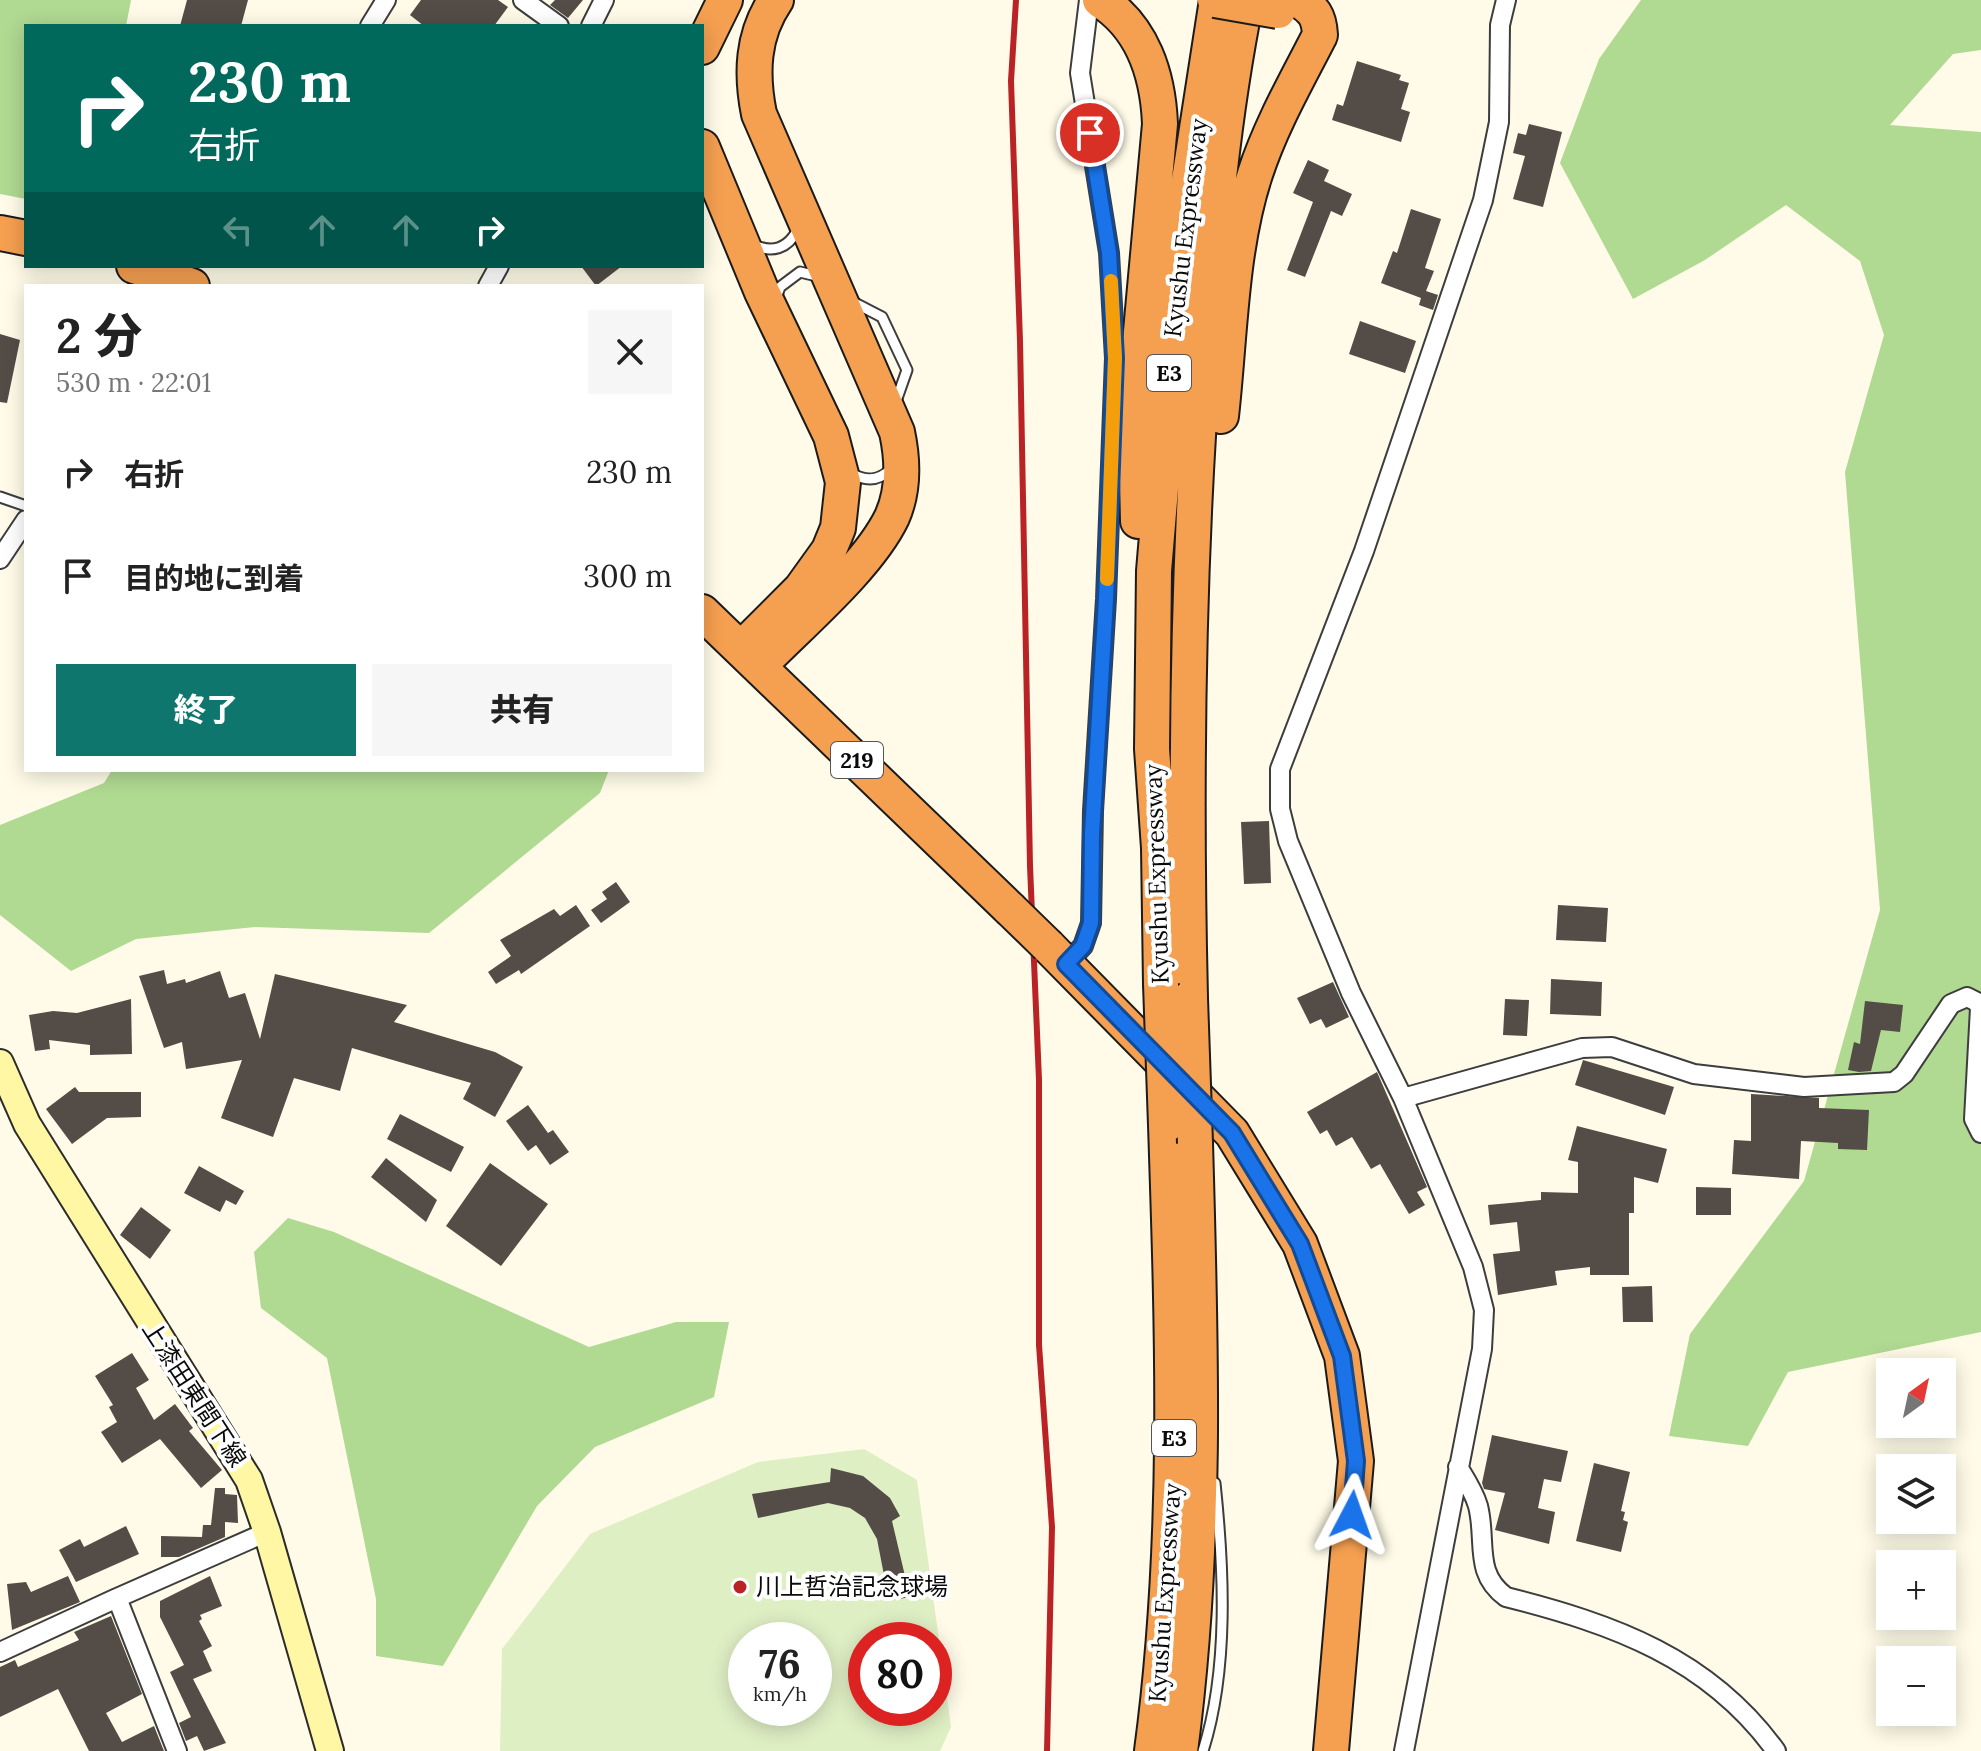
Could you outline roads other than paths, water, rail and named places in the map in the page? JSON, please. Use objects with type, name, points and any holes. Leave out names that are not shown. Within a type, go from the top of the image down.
[{"type":"highway","points":[[704,43],[725,0]]},
{"type":"highway","points":[[751,657],[870,551],[882,533],[898,496],[901,452],[891,415],[838,290],[767,138],[754,88],[758,38],[776,0]]},
{"type":"highway","points":[[1190,581],[1220,426],[1242,227],[1255,175],[1273,127],[1320,35],[1319,20],[1304,5],[1216,0]]},
{"type":"highway","name":"Kyushu Expressway","points":[[1152,1751],[1188,1352],[1195,1143],[1159,848],[1152,749],[1154,571],[1185,206],[1216,0]]},
{"type":"highway","name":"Kyushu Expressway","points":[[1180,1751],[1199,1563],[1188,1352],[1166,1125],[1176,991],[1190,581],[1214,214],[1246,0]]},
{"type":"highway","points":[[1099,1],[1140,42],[1159,94],[1160,124],[1135,397],[1139,573],[1152,749]]},
{"type":"highway","points":[[704,152],[839,459],[842,505],[829,550],[751,657]]},
{"type":"highway","points":[[0,233],[24,238]]},
{"type":"highway","points":[[139,268],[178,284]]},
{"type":"highway","name":"219","points":[[704,614],[1057,955],[1232,1133],[1300,1244],[1342,1356],[1356,1461],[1331,1751]]},
{"type":"main road","name":"上漆田東間下線","points":[[0,1063],[27,1124],[249,1480],[330,1751]]},
{"type":"street","points":[[371,24],[386,0]]},
{"type":"street","points":[[523,0],[556,24]]},
{"type":"street","points":[[592,24],[604,0]]},
{"type":"street","points":[[1404,1751],[1482,1349],[1484,1310],[1473,1267],[1403,1098],[1351,993],[1288,841],[1280,809],[1280,769],[1364,551],[1483,200],[1499,122],[1500,25],[1506,0]]},
{"type":"street","points":[[1057,955],[1083,946],[1091,923],[1092,825],[1106,599],[1115,358],[1109,253],[1080,73],[1099,1]]},
{"type":"street","points":[[0,559],[24,523]]},
{"type":"street","points":[[1403,1098],[1582,1048],[1612,1047],[1694,1074],[1804,1087],[1894,1082],[1904,1074],[1951,1004],[1967,997],[1977,1002],[1980,1008],[1974,1119],[1981,1133]]},
{"type":"street","points":[[1458,1467],[1479,1509],[1482,1564],[1494,1588],[1506,1597],[1617,1630],[1684,1664],[1729,1695],[1776,1751]]},
{"type":"street","points":[[0,1652],[267,1532]]},
{"type":"street","points":[[117,1598],[177,1751]]},
{"type":"lane","points":[[738,235],[765,249],[786,245],[798,229],[798,205]]},
{"type":"lane","points":[[774,316],[780,287],[800,272],[812,273],[838,290]]},
{"type":"lane","points":[[839,459],[853,475],[865,479],[882,478],[901,452]]},
{"type":"lane","points":[[0,497],[24,505]]},
{"type":"lane","points":[[1188,1352],[1211,1444]]},
{"type":"lane","points":[[1159,1478],[1188,1352]]},
{"type":"lane","points":[[1203,1751],[1214,1716],[1223,1566],[1214,1475]]},
{"type":"lane","points":[[1142,1751],[1148,1688]]},
{"type":"railway","points":[[1016,0],[1011,81],[1020,341],[1030,866],[1039,1080],[1039,1345],[1052,1527],[1047,1751]]},
{"type":"place","name":"川上哲治記念球場","points":[[740,1587]]}]
